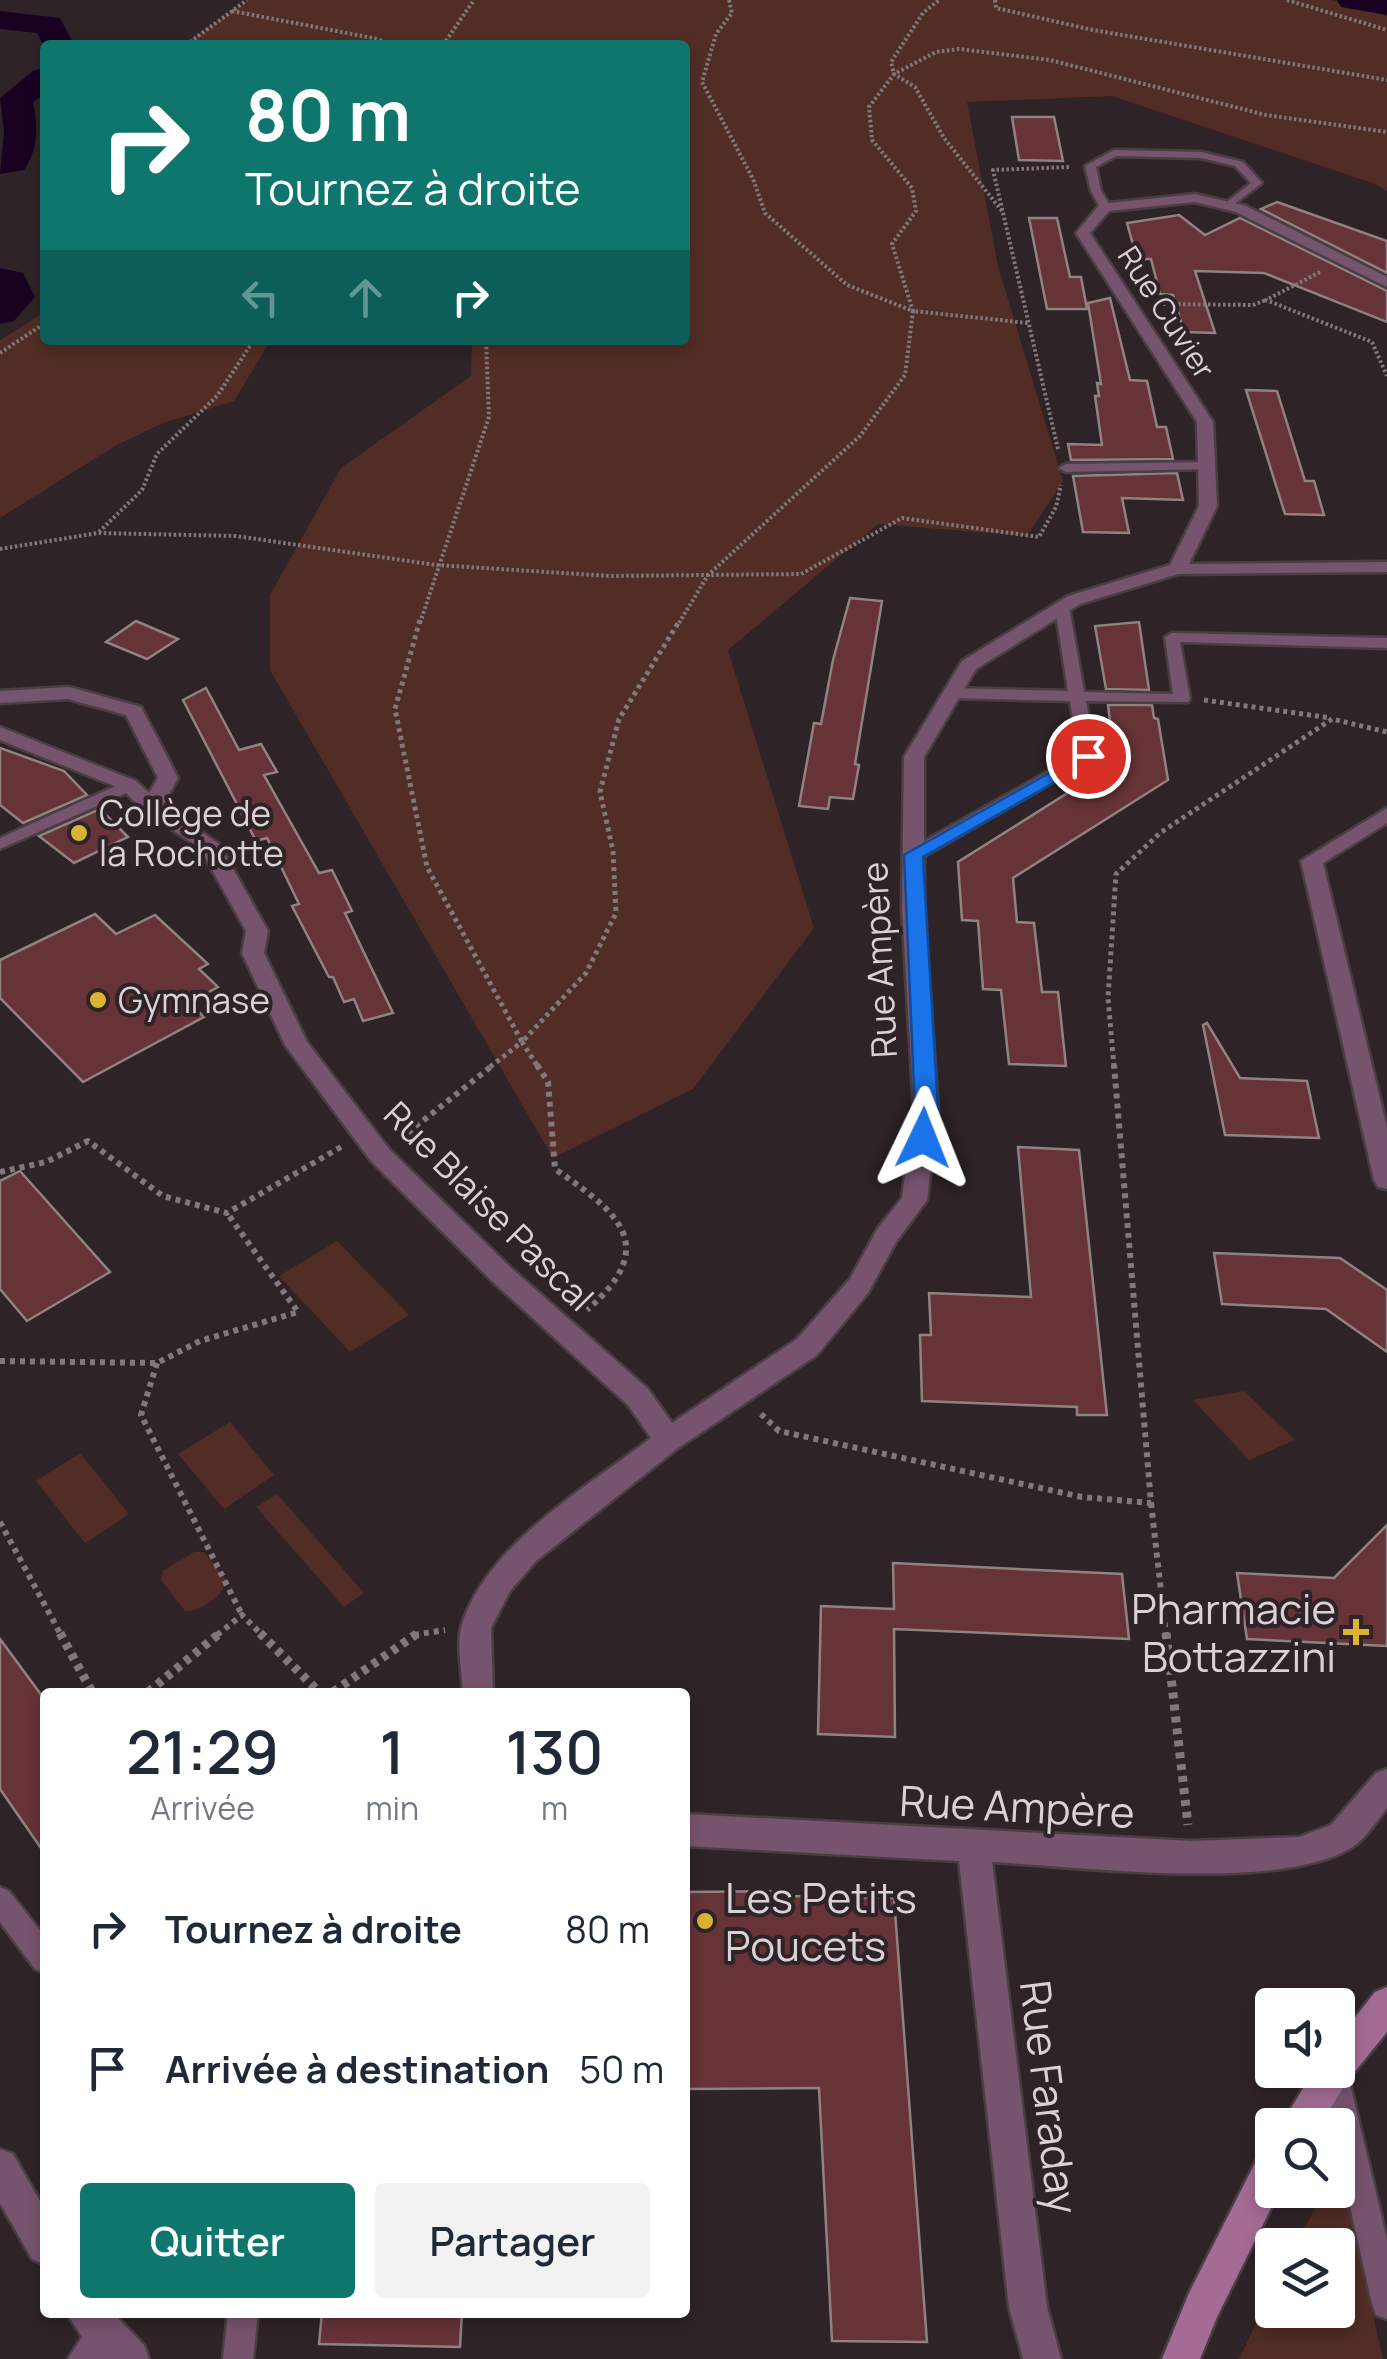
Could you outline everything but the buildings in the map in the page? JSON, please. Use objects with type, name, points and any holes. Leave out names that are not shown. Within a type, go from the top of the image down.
[{"type":"street","name":"Rue Cuvier","points":[[1177,569],[1208,506],[1204,422],[1083,233],[1105,207],[1194,198],[1228,206],[1387,283]]},
{"type":"street","name":"Rue Ampère","points":[[478,1688],[476,1628],[500,1582],[526,1552],[668,1440],[807,1347],[859,1286],[888,1235],[914,1200],[926,1110],[913,855],[914,757],[969,665],[1074,600],[1177,569],[1387,567]]},
{"type":"street","points":[[0,697],[70,693],[134,711],[168,778],[152,807]]},
{"type":"street","name":"Rue Blaise Pascal","points":[[0,734],[129,785],[152,807],[208,844],[257,931],[253,952],[296,1044],[380,1155],[638,1398],[668,1440]]},
{"type":"street","points":[[1387,814],[1312,860],[1387,1180]]},
{"type":"street","name":"Rue Ampère","points":[[690,1831],[1191,1858],[1299,1853],[1342,1836],[1387,1784]]},
{"type":"street","name":"Rue Faraday","points":[[974,1845],[1028,2307],[1042,2359]]},
{"type":"street","points":[[1355,2044],[1387,2004]]},
{"type":"street","points":[[0,2167],[40,2237]]},
{"type":"street","points":[[1181,2359],[1186,2340],[1255,2200]]},
{"type":"lane","points":[[1105,207],[1090,166],[1114,154],[1201,155],[1239,164],[1257,183],[1228,206]]},
{"type":"lane","points":[[1066,468],[1206,466]]},
{"type":"lane","points":[[913,855],[1088,756],[1062,607]]},
{"type":"lane","points":[[952,693],[1182,699],[1172,637],[1387,643]]},
{"type":"lane","points":[[0,844],[129,785]]},
{"type":"lane","points":[[0,1900],[40,1952]]},
{"type":"lane","points":[[1339,2088],[1387,2304]]},
{"type":"lane","points":[[238,2359],[242,2318]]},
{"type":"path","points":[[193,40],[248,0]]},
{"type":"path","points":[[446,40],[474,0]]},
{"type":"path","points":[[729,0],[732,12],[716,34],[702,82],[753,179],[764,213],[848,284],[913,311],[1028,322]]},
{"type":"path","points":[[939,0],[923,13],[891,62],[894,74],[915,87],[944,138],[1003,212]]},
{"type":"path","points":[[995,0],[996,8],[1093,30],[1387,80]]},
{"type":"path","points":[[1287,0],[1387,30]]},
{"type":"path","points":[[232,11],[381,40]]},
{"type":"path","points":[[380,1155],[522,1042],[586,973],[616,912],[614,851],[600,792],[619,719],[708,575],[860,436],[904,375],[913,311],[892,244],[916,211],[912,188],[872,140],[869,107],[894,74],[936,52],[959,49],[1050,60],[1266,115],[1387,132]]},
{"type":"path","points":[[0,549],[98,533],[236,536],[436,565],[610,576],[801,574],[902,518],[1039,537],[1056,506],[1066,468],[993,170],[1090,166]]},
{"type":"path","points":[[1131,303],[1254,305],[1344,260]]},
{"type":"path","points":[[1266,300],[1372,342],[1387,376]]},
{"type":"path","points":[[0,353],[40,326]]},
{"type":"path","points":[[98,533],[142,490],[157,454],[217,396],[251,345]]},
{"type":"path","points":[[486,345],[489,417],[436,565],[395,710],[426,866],[548,1082],[555,1169],[615,1214],[625,1238],[622,1264],[603,1298],[562,1328]]},
{"type":"path","points":[[1182,699],[1332,718],[1387,732]]},
{"type":"path","points":[[1191,1858],[1151,1503],[1108,998],[1116,874],[1160,833],[1332,718]]},
{"type":"path","points":[[226,1213],[364,1134]]},
{"type":"path","points":[[0,1172],[46,1162],[88,1141],[163,1196],[226,1213],[298,1312],[200,1341],[157,1363],[0,1361]]},
{"type":"path","points":[[157,1363],[141,1414],[242,1615],[315,1688]]},
{"type":"path","points":[[738,1393],[779,1431],[1082,1498],[1151,1503]]},
{"type":"path","points":[[0,1522],[90,1688]]},
{"type":"path","points":[[153,1688],[242,1615]]},
{"type":"path","points":[[340,1688],[419,1632],[476,1628]]},
{"type":"shaded area","points":[[249,0],[1332,0],[1387,16],[1387,191],[1112,96],[967,102],[998,266],[1063,481],[1027,536],[878,524],[728,650],[814,928],[693,1089],[553,1158],[270,670],[270,595],[341,468],[471,376],[472,345],[690,345],[690,40],[189,40]]},
{"type":"shaded area","points":[[40,315],[40,345],[268,345],[234,401],[163,423],[115,446],[0,518],[0,340]]},
{"type":"shaded area","points":[[337,1241],[409,1315],[350,1352],[279,1276]]},
{"type":"shaded area","points":[[1244,1391],[1295,1440],[1249,1460],[1193,1400]]},
{"type":"shaded area","points":[[230,1422],[274,1475],[224,1509],[178,1454]]},
{"type":"shaded area","points":[[80,1453],[129,1514],[85,1543],[36,1481]]},
{"type":"shaded area","points":[[277,1494],[364,1593],[344,1607],[256,1507]]},
{"type":"shaded area","points":[[194,1552],[204,1552],[227,1581],[210,1602],[185,1611],[161,1580],[163,1571]]},
{"type":"shaded area","points":[[1315,2208],[1349,2208],[1353,2228],[1304,2228]]},
{"type":"shaded area","points":[[1355,2236],[1383,2359],[1239,2359],[1255,2326],[1355,2328]]},
{"type":"waterway","points":[[1352,0],[1387,6]]},
{"type":"waterway","points":[[0,20],[49,25],[56,40]]},
{"type":"waterway","points":[[0,163],[11,162],[21,132],[16,99],[40,82]]},
{"type":"waterway","points":[[0,280],[9,281],[15,297],[0,312]]},
{"type":"place","name":"Collège de la Rochotte","points":[[79,833]]},
{"type":"place","name":"Gymnase","points":[[98,1000]]},
{"type":"place","name":"Pharmacie Bottazzini","points":[[1356,1632]]},
{"type":"place","name":"Les Petits Poucets","points":[[705,1921]]},
{"type":"route","points":[[923,1138],[926,1110],[913,855],[1088,756]]}]
